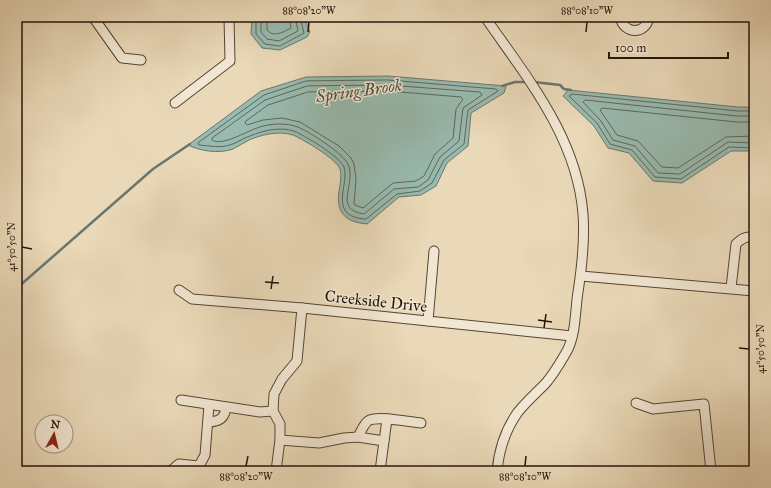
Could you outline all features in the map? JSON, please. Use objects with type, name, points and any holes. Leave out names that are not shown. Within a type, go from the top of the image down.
[{"type":"street","points":[[93,17],[122,58],[141,60]]},
{"type":"street","points":[[175,103],[230,61],[229,17]]},
{"type":"street","points":[[485,17],[541,98],[562,135],[578,181],[584,230],[580,276],[571,343],[558,367],[523,406],[509,426],[502,444],[496,471]]},
{"type":"street","points":[[620,17],[624,27],[635,31],[645,26],[650,18]]},
{"type":"street","points":[[731,288],[736,244],[742,238],[751,236],[754,238]]},
{"type":"street","points":[[428,321],[434,251]]},
{"type":"street","points":[[580,276],[754,291]]},
{"type":"street","name":"Creekside Drive","points":[[179,290],[192,299],[302,308],[572,336]]},
{"type":"street","points":[[276,471],[280,440],[280,424],[273,411],[274,394],[282,379],[297,361],[302,308]]},
{"type":"street","points":[[181,400],[260,412],[273,411]]},
{"type":"street","points":[[636,403],[652,409],[704,404],[711,471]]},
{"type":"street","points":[[171,471],[178,464],[200,466],[205,455],[209,405]]},
{"type":"street","points":[[208,422],[221,420],[226,411],[226,407]]},
{"type":"street","points":[[358,438],[362,427],[369,421],[388,419],[421,423]]},
{"type":"street","points":[[380,471],[388,419]]},
{"type":"street","points":[[280,440],[319,444],[344,438],[384,441]]},
{"type":"water","points":[[252,17],[304,17],[310,32],[307,37],[280,50],[262,48],[251,34]]},
{"type":"water","points":[[388,76],[506,86],[504,93],[471,113],[468,146],[447,163],[436,186],[421,195],[399,197],[367,224],[353,221],[341,211],[338,199],[341,174],[338,165],[322,152],[293,135],[281,133],[267,134],[249,140],[228,151],[216,152],[198,149],[188,145],[261,91],[306,77]]},
{"type":"water","points":[[568,90],[738,107],[754,107],[754,151],[731,151],[682,183],[653,181],[629,153],[608,148],[594,126],[563,96]]},
{"type":"waterway","name":"Spring Brook","points":[[502,86],[515,82],[527,82]]},
{"type":"waterway","name":"Spring Brook","points":[[534,82],[560,85],[564,89],[571,90]]},
{"type":"waterway","name":"Spring Brook","points":[[17,288],[153,169],[190,144]]}]
